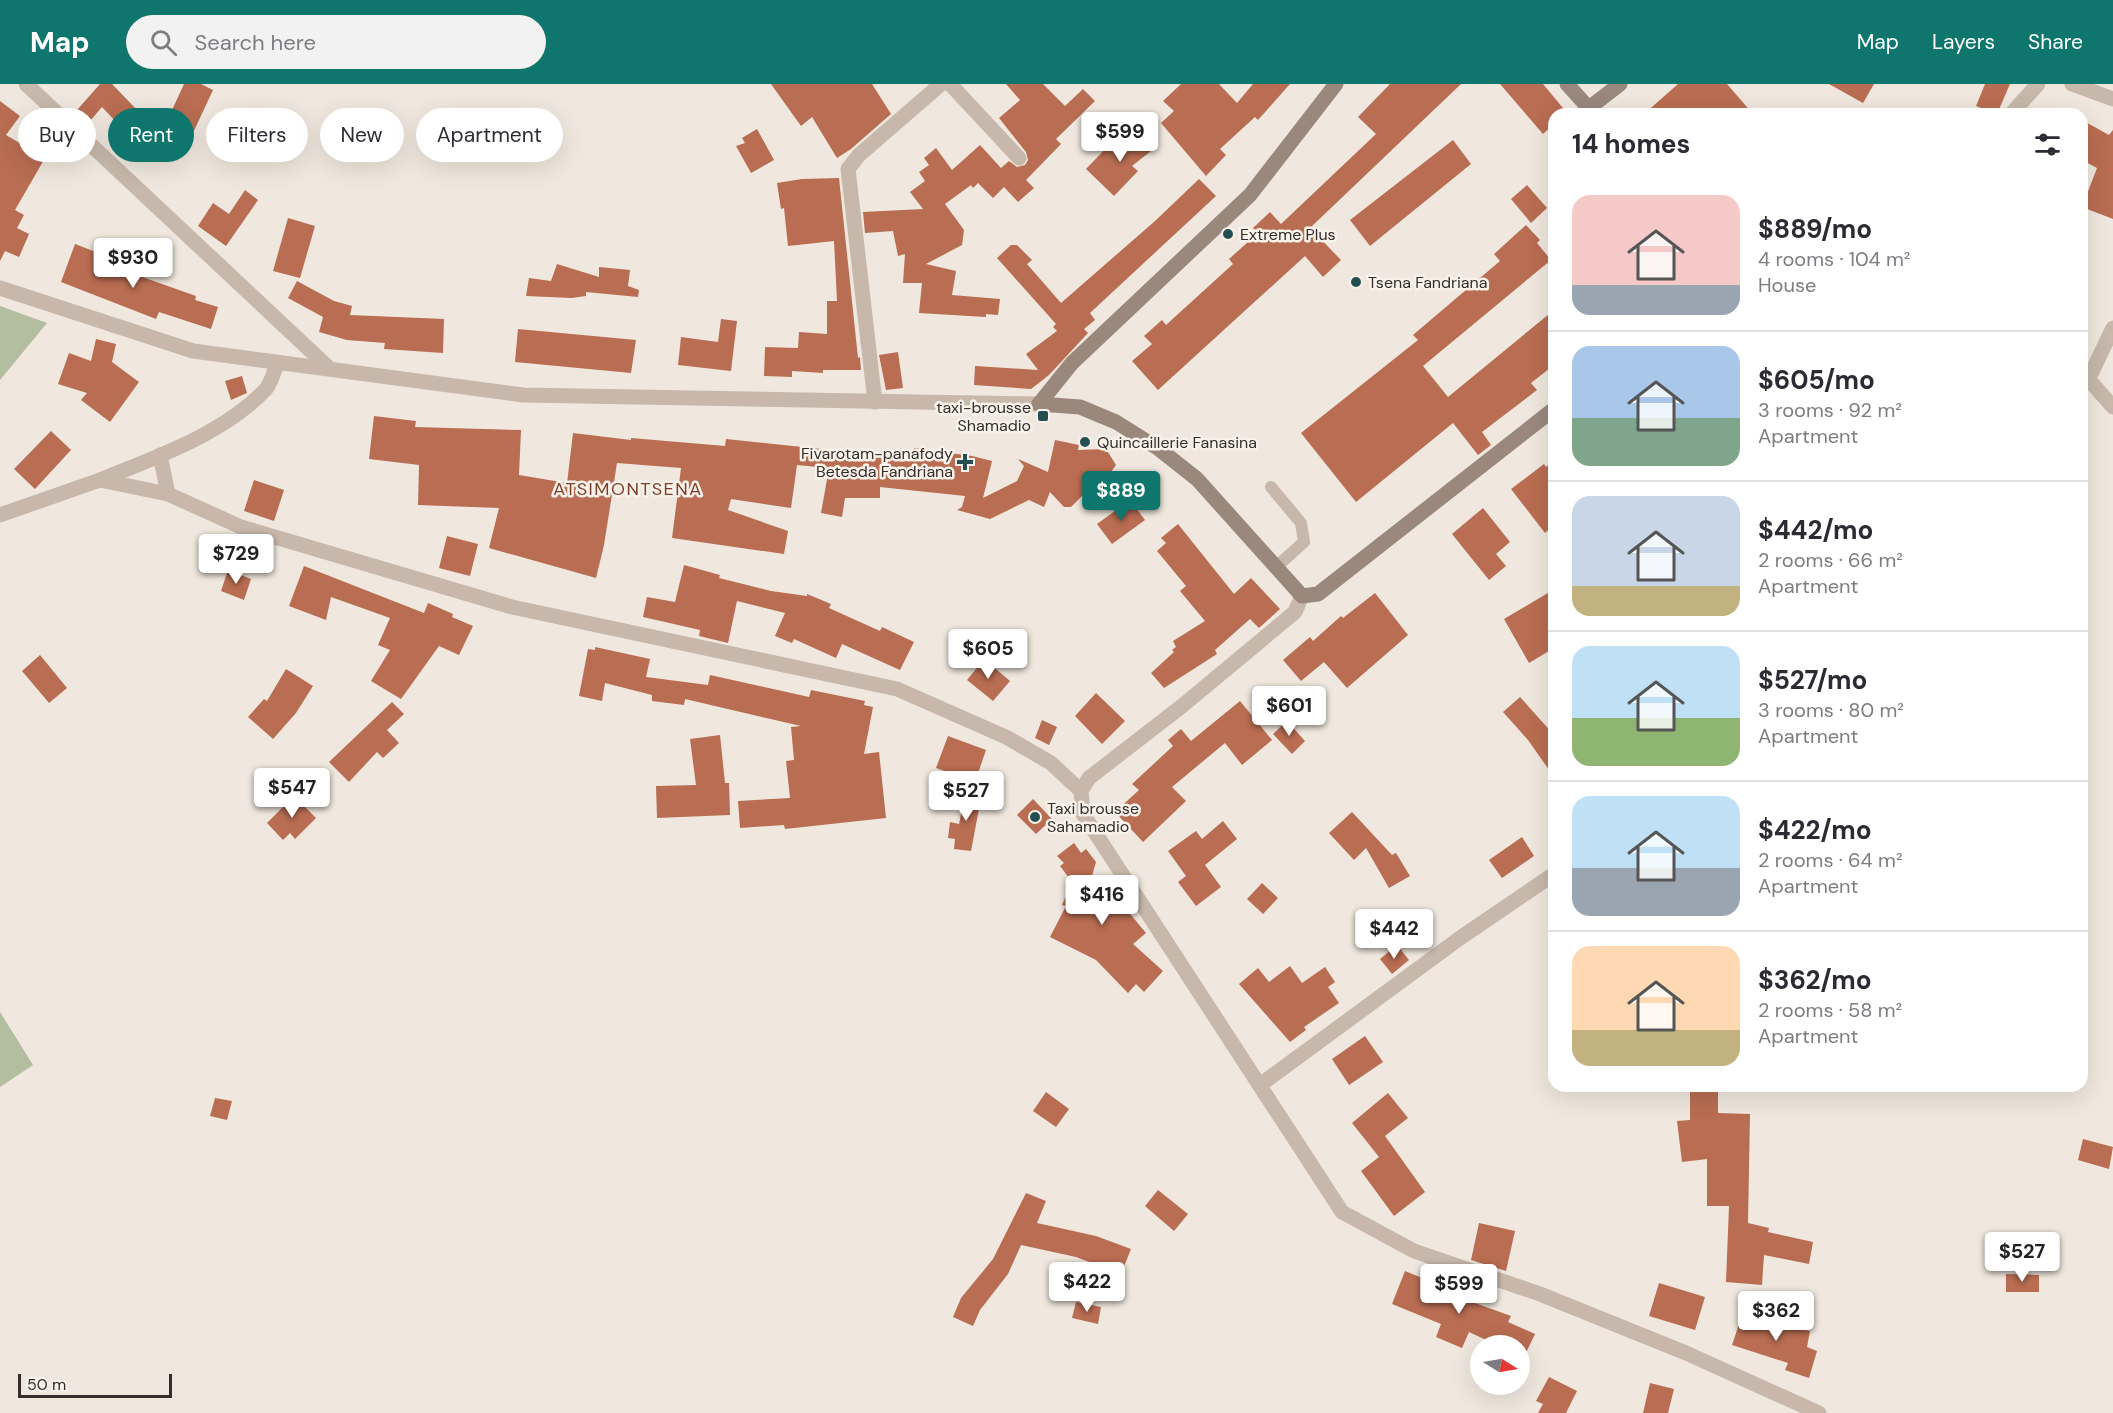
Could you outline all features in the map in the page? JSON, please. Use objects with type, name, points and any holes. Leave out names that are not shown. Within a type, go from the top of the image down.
[{"type":"main road","points":[[1039,404],[1072,363],[1250,195],[1336,84]]},
{"type":"main road","points":[[1567,84],[1589,108]]},
{"type":"main road","points":[[1595,108],[1620,84]]},
{"type":"main road","points":[[1039,404],[1080,407],[1116,422],[1159,450],[1197,479],[1302,596],[1318,594],[1548,414]]},
{"type":"street","points":[[26,84],[329,368]]},
{"type":"street","points":[[875,402],[848,169],[859,155],[941,84]]},
{"type":"street","points":[[950,84],[1019,158]]},
{"type":"street","points":[[2016,108],[2038,84]]},
{"type":"street","points":[[2072,84],[2113,99]]},
{"type":"street","points":[[0,288],[193,351],[523,395],[1039,404]]},
{"type":"street","points":[[2088,372],[2113,328]]},
{"type":"street","points":[[0,515],[100,480],[160,455],[228,420],[267,388],[277,364]]},
{"type":"street","points":[[2088,383],[2113,407]]},
{"type":"street","points":[[160,455],[168,495]]},
{"type":"street","points":[[100,480],[168,495],[241,527],[512,608],[897,688],[1006,737],[1051,763],[1081,791]]},
{"type":"street","points":[[1302,596],[1295,612],[1182,706],[1089,778],[1081,791],[1083,814],[1342,1212],[1414,1251],[1540,1294],[1819,1413]]},
{"type":"street","points":[[1260,1085],[1460,938],[1548,878]]},
{"type":"lane","points":[[1271,487],[1301,523],[1304,542],[1275,568]]},
{"type":"green space","points":[[0,306],[47,323],[0,380]]},
{"type":"green space","points":[[0,1012],[33,1065],[0,1087]]},
{"type":"building","points":[[100,84],[112,84],[135,108],[108,108],[108,113],[102,107],[96,114],[96,108],[79,108]]},
{"type":"building","points":[[184,84],[201,84],[213,90],[194,131],[194,108],[173,108]]},
{"type":"building","points":[[771,84],[872,84],[891,114],[851,149],[837,158],[812,117],[801,126]]},
{"type":"building","points":[[1006,84],[1043,84],[1065,106],[1083,89],[1095,101],[1056,139],[1061,144],[1026,180],[1034,188],[1018,202],[1004,187],[993,198],[978,183],[973,188],[971,185],[945,204],[964,230],[962,245],[926,264],[956,271],[952,295],[1000,299],[998,315],[986,314],[986,317],[919,313],[922,283],[903,283],[905,254],[898,256],[893,231],[865,233],[863,212],[923,209],[910,192],[925,181],[919,172],[929,165],[924,158],[936,148],[952,170],[980,145],[1001,168],[1009,161],[1017,167],[1025,165],[1028,160],[1026,152],[999,118],[1020,100]]},
{"type":"building","points":[[1181,84],[1219,84],[1237,103],[1253,84],[1290,84],[1258,120],[1255,117],[1220,149],[1226,155],[1206,176],[1161,123],[1174,111],[1163,101]]},
{"type":"building","points":[[1390,84],[1461,84],[1310,228],[1341,260],[1323,277],[1305,256],[1158,390],[1132,361],[1152,344],[1144,336],[1162,320],[1166,325],[1233,264],[1229,259],[1258,233],[1253,228],[1270,212],[1281,224],[1376,134],[1358,117]]},
{"type":"building","points":[[1500,84],[1543,84],[1563,108],[1548,108],[1548,129],[1543,134]]},
{"type":"building","points":[[1678,84],[1727,84],[1748,108],[1651,108]]},
{"type":"building","points":[[1829,84],[1874,84],[1863,103]]},
{"type":"building","points":[[1985,84],[2010,84],[2000,108],[1976,106]]},
{"type":"building","points":[[0,101],[18,114],[18,119],[6,135],[18,142],[18,162],[43,162],[15,210],[24,215],[17,228],[29,234],[19,257],[5,251],[0,261]]},
{"type":"building","points":[[2088,123],[2109,135],[2113,130],[2113,219],[2088,209],[2088,191],[2097,168],[2088,163]]},
{"type":"building","points":[[757,129],[774,160],[751,173],[736,146],[745,143],[742,138]]},
{"type":"building","points":[[1144,132],[1156,147],[1132,166],[1138,171],[1114,196],[1086,169],[1110,144],[1118,152]]},
{"type":"building","points":[[1453,140],[1471,164],[1370,246],[1350,220]]},
{"type":"building","points":[[839,178],[861,370],[823,370],[823,373],[792,371],[792,377],[764,376],[765,347],[798,348],[799,332],[827,334],[827,301],[837,301],[834,241],[788,246],[784,208],[781,209],[777,183],[802,179]]},
{"type":"building","points":[[1199,179],[1216,196],[1090,313],[1095,320],[1084,329],[1088,333],[1049,375],[1031,389],[974,385],[975,366],[1038,370],[1026,354],[1057,331],[1053,327],[1056,324],[997,258],[1011,245],[1017,245],[1032,260],[1027,264],[1061,303],[1155,221]]},
{"type":"building","points":[[1527,185],[1547,208],[1531,223],[1511,199]]},
{"type":"building","points":[[245,190],[258,200],[226,246],[198,226],[213,203],[229,214]]},
{"type":"building","points":[[288,218],[315,226],[300,278],[273,271]]},
{"type":"building","points":[[1526,225],[1540,240],[1537,243],[1548,256],[1548,262],[1423,366],[1448,397],[1548,315],[1548,370],[1531,383],[1537,390],[1482,432],[1491,445],[1478,455],[1453,423],[1356,502],[1301,433],[1418,340],[1413,335],[1500,261],[1494,254]]},
{"type":"building","points":[[75,244],[117,260],[114,267],[196,296],[195,300],[218,307],[211,329],[159,312],[156,319],[61,282]]},
{"type":"building","points":[[557,264],[599,277],[599,267],[630,270],[628,286],[639,290],[638,297],[586,292],[586,296],[572,298],[526,296],[529,278],[551,281]]},
{"type":"building","points":[[297,281],[334,301],[352,306],[350,315],[444,319],[443,353],[384,349],[385,343],[347,340],[319,332],[323,317],[288,298]]},
{"type":"building","points":[[721,319],[737,321],[731,371],[678,365],[681,337],[718,342]]},
{"type":"building","points":[[518,329],[636,340],[631,373],[515,362]]},
{"type":"building","points":[[96,339],[116,344],[112,362],[139,382],[110,422],[81,400],[87,393],[58,384],[69,353],[91,361]]},
{"type":"building","points":[[898,352],[903,388],[886,390],[879,355]]},
{"type":"building","points":[[242,376],[247,393],[231,400],[225,381]]},
{"type":"building","points":[[374,416],[416,421],[415,427],[521,430],[519,475],[567,483],[573,433],[631,440],[631,438],[725,446],[726,439],[850,452],[913,454],[914,448],[972,456],[992,461],[983,498],[1017,481],[1024,466],[1018,459],[1048,472],[1055,440],[1079,445],[1078,450],[1106,449],[1116,465],[1103,483],[1098,480],[1071,507],[1064,507],[1050,492],[1044,507],[1029,500],[990,519],[957,510],[962,507],[965,496],[880,487],[880,498],[845,498],[842,517],[821,513],[829,468],[797,465],[791,508],[731,499],[728,510],[788,531],[784,554],[672,538],[681,468],[617,463],[604,545],[596,578],[489,548],[499,508],[418,505],[419,465],[369,459]]},
{"type":"building","points":[[51,431],[71,450],[35,489],[14,469]]},
{"type":"building","points":[[1544,464],[1546,467],[1548,465],[1548,530],[1545,533],[1511,489]]},
{"type":"building","points":[[254,480],[284,490],[274,521],[244,511]]},
{"type":"building","points":[[1130,500],[1145,520],[1112,544],[1097,524]]},
{"type":"building","points":[[1483,508],[1510,542],[1496,554],[1506,566],[1489,580],[1452,534]]},
{"type":"building","points":[[1178,524],[1234,594],[1251,578],[1280,609],[1259,628],[1250,619],[1215,650],[1217,654],[1164,688],[1151,673],[1174,652],[1172,650],[1176,647],[1173,641],[1205,621],[1180,591],[1186,586],[1157,551],[1166,543],[1161,538]]},
{"type":"building","points":[[447,536],[478,544],[470,576],[439,568]]},
{"type":"building","points":[[684,565],[720,575],[719,578],[771,591],[807,596],[807,594],[831,604],[829,608],[880,631],[882,627],[914,642],[900,670],[842,644],[836,658],[794,639],[792,643],[775,636],[785,613],[737,601],[728,643],[699,636],[700,630],[643,617],[647,597],[675,602]]},
{"type":"building","points":[[304,566],[424,613],[428,603],[473,626],[459,655],[439,646],[401,699],[371,681],[390,650],[378,645],[390,618],[331,597],[326,620],[289,606]]},
{"type":"building","points":[[228,570],[251,579],[244,600],[221,591]]},
{"type":"building","points":[[1375,593],[1408,635],[1347,688],[1324,662],[1301,681],[1283,660],[1310,637],[1313,641],[1341,616],[1343,618]]},
{"type":"building","points":[[1548,593],[1548,652],[1529,663],[1504,619]]},
{"type":"building","points":[[595,647],[650,659],[646,677],[708,685],[710,675],[809,697],[811,690],[865,701],[864,705],[873,707],[864,754],[879,752],[886,818],[785,829],[784,825],[740,828],[738,801],[790,798],[786,761],[794,760],[791,727],[801,726],[685,699],[684,705],[652,701],[652,695],[605,683],[602,701],[579,696],[588,649],[595,650]]},
{"type":"building","points":[[40,655],[67,688],[49,703],[22,671]]},
{"type":"building","points":[[984,659],[1010,681],[993,701],[967,680]]},
{"type":"building","points":[[286,669],[313,686],[296,713],[273,739],[248,717],[264,699],[267,701]]},
{"type":"building","points":[[1096,693],[1125,721],[1102,744],[1075,716]]},
{"type":"building","points":[[1520,697],[1548,728],[1548,768],[1528,740],[1503,712]]},
{"type":"building","points":[[1240,701],[1272,740],[1242,765],[1225,743],[1172,787],[1186,801],[1143,842],[1115,812],[1139,790],[1132,784],[1173,746],[1168,740],[1181,729],[1191,741]]},
{"type":"building","points":[[392,702],[404,714],[387,730],[399,743],[383,758],[377,752],[349,782],[329,762]]},
{"type":"building","points":[[1042,720],[1057,727],[1049,745],[1035,738]]},
{"type":"building","points":[[1287,721],[1305,741],[1292,754],[1273,734]]},
{"type":"building","points":[[720,735],[725,783],[729,783],[730,815],[657,818],[656,786],[696,785],[690,739]]},
{"type":"building","points":[[948,736],[986,750],[975,782],[936,768]]},
{"type":"building","points":[[966,790],[982,793],[971,851],[954,849],[955,839],[948,838],[950,822],[959,824]]},
{"type":"building","points":[[294,796],[316,818],[295,839],[290,833],[283,840],[267,823]]},
{"type":"building","name":"Taxi brousse Sahamadio","points":[[1033,799],[1052,819],[1036,834],[1017,815]]},
{"type":"building","points":[[1352,812],[1392,855],[1396,853],[1410,876],[1389,888],[1366,848],[1354,860],[1329,833]]},
{"type":"building","points":[[1223,821],[1237,839],[1205,865],[1221,887],[1196,906],[1178,882],[1186,876],[1168,851],[1196,831],[1202,839]]},
{"type":"building","points":[[1522,837],[1534,856],[1502,878],[1489,860]]},
{"type":"building","points":[[1074,843],[1081,853],[1086,849],[1096,862],[1088,890],[1112,900],[1116,897],[1146,933],[1133,944],[1163,971],[1144,992],[1136,984],[1128,993],[1096,960],[1050,937],[1066,906],[1062,905],[1072,882],[1060,866],[1064,863],[1057,856]]},
{"type":"building","points":[[1262,883],[1278,898],[1263,914],[1247,899]]},
{"type":"building","points":[[1397,945],[1409,960],[1392,974],[1380,959]]},
{"type":"building","points":[[1290,966],[1302,983],[1325,967],[1335,982],[1328,987],[1339,1003],[1304,1027],[1306,1030],[1290,1042],[1239,984],[1258,968],[1269,982]]},
{"type":"building","points":[[1365,1036],[1383,1062],[1349,1085],[1332,1059]]},
{"type":"building","points":[[1046,1092],[1069,1109],[1056,1127],[1033,1111]]},
{"type":"building","points":[[1690,1092],[1718,1092],[1718,1113],[1750,1114],[1748,1223],[1769,1228],[1768,1232],[1813,1242],[1809,1264],[1764,1255],[1762,1285],[1726,1282],[1729,1206],[1707,1206],[1707,1159],[1682,1162],[1677,1121],[1690,1120]]},
{"type":"building","points":[[1388,1093],[1408,1118],[1385,1136],[1425,1192],[1394,1216],[1361,1171],[1379,1157],[1352,1123]]},
{"type":"building","points":[[215,1098],[232,1101],[227,1120],[210,1116]]},
{"type":"building","points":[[2083,1139],[2113,1147],[2109,1169],[2078,1160]]},
{"type":"building","points":[[1158,1190],[1188,1214],[1174,1231],[1145,1206]]},
{"type":"building","points":[[1026,1193],[1046,1201],[1037,1223],[1096,1236],[1131,1249],[1121,1274],[1076,1257],[1021,1245],[1008,1274],[980,1310],[973,1326],[953,1317],[961,1298],[993,1259]]},
{"type":"building","points":[[1479,1223],[1515,1231],[1506,1271],[1471,1260]]},
{"type":"building","points":[[1405,1271],[1452,1290],[1450,1294],[1511,1316],[1508,1322],[1535,1334],[1530,1344],[1530,1335],[1475,1335],[1469,1332],[1462,1348],[1436,1337],[1441,1324],[1392,1304]]},
{"type":"building","points":[[2006,1274],[2039,1275],[2039,1292],[2006,1292]]},
{"type":"building","points":[[1659,1283],[1705,1297],[1695,1330],[1649,1316]]},
{"type":"building","points":[[1076,1302],[1101,1307],[1098,1324],[1072,1318]]},
{"type":"building","points":[[1744,1309],[1785,1322],[1784,1325],[1810,1331],[1807,1347],[1817,1351],[1809,1378],[1785,1370],[1788,1363],[1732,1345]]},
{"type":"building","points":[[1549,1377],[1577,1391],[1566,1413],[1538,1413],[1543,1404],[1536,1401]]},
{"type":"building","points":[[1650,1383],[1674,1389],[1668,1413],[1643,1413]]},
{"type":"place","name":"Extreme Plus","points":[[1228,234]]},
{"type":"place","name":"Tsena Fandriana","points":[[1356,282]]},
{"type":"place","name":"taxi-brousse Shamadio","points":[[1043,416]]},
{"type":"place","name":"Quincaillerie Fanasina","points":[[1085,442]]},
{"type":"place","name":"Fivarotam-panafody Betesda Fandriana","points":[[965,462]]},
{"type":"place","name":"Taxi brousse Sahamadio","points":[[1035,817]]},
{"type":"district","name":"ATSIMONTSENA","points":[[628,489]]}]
